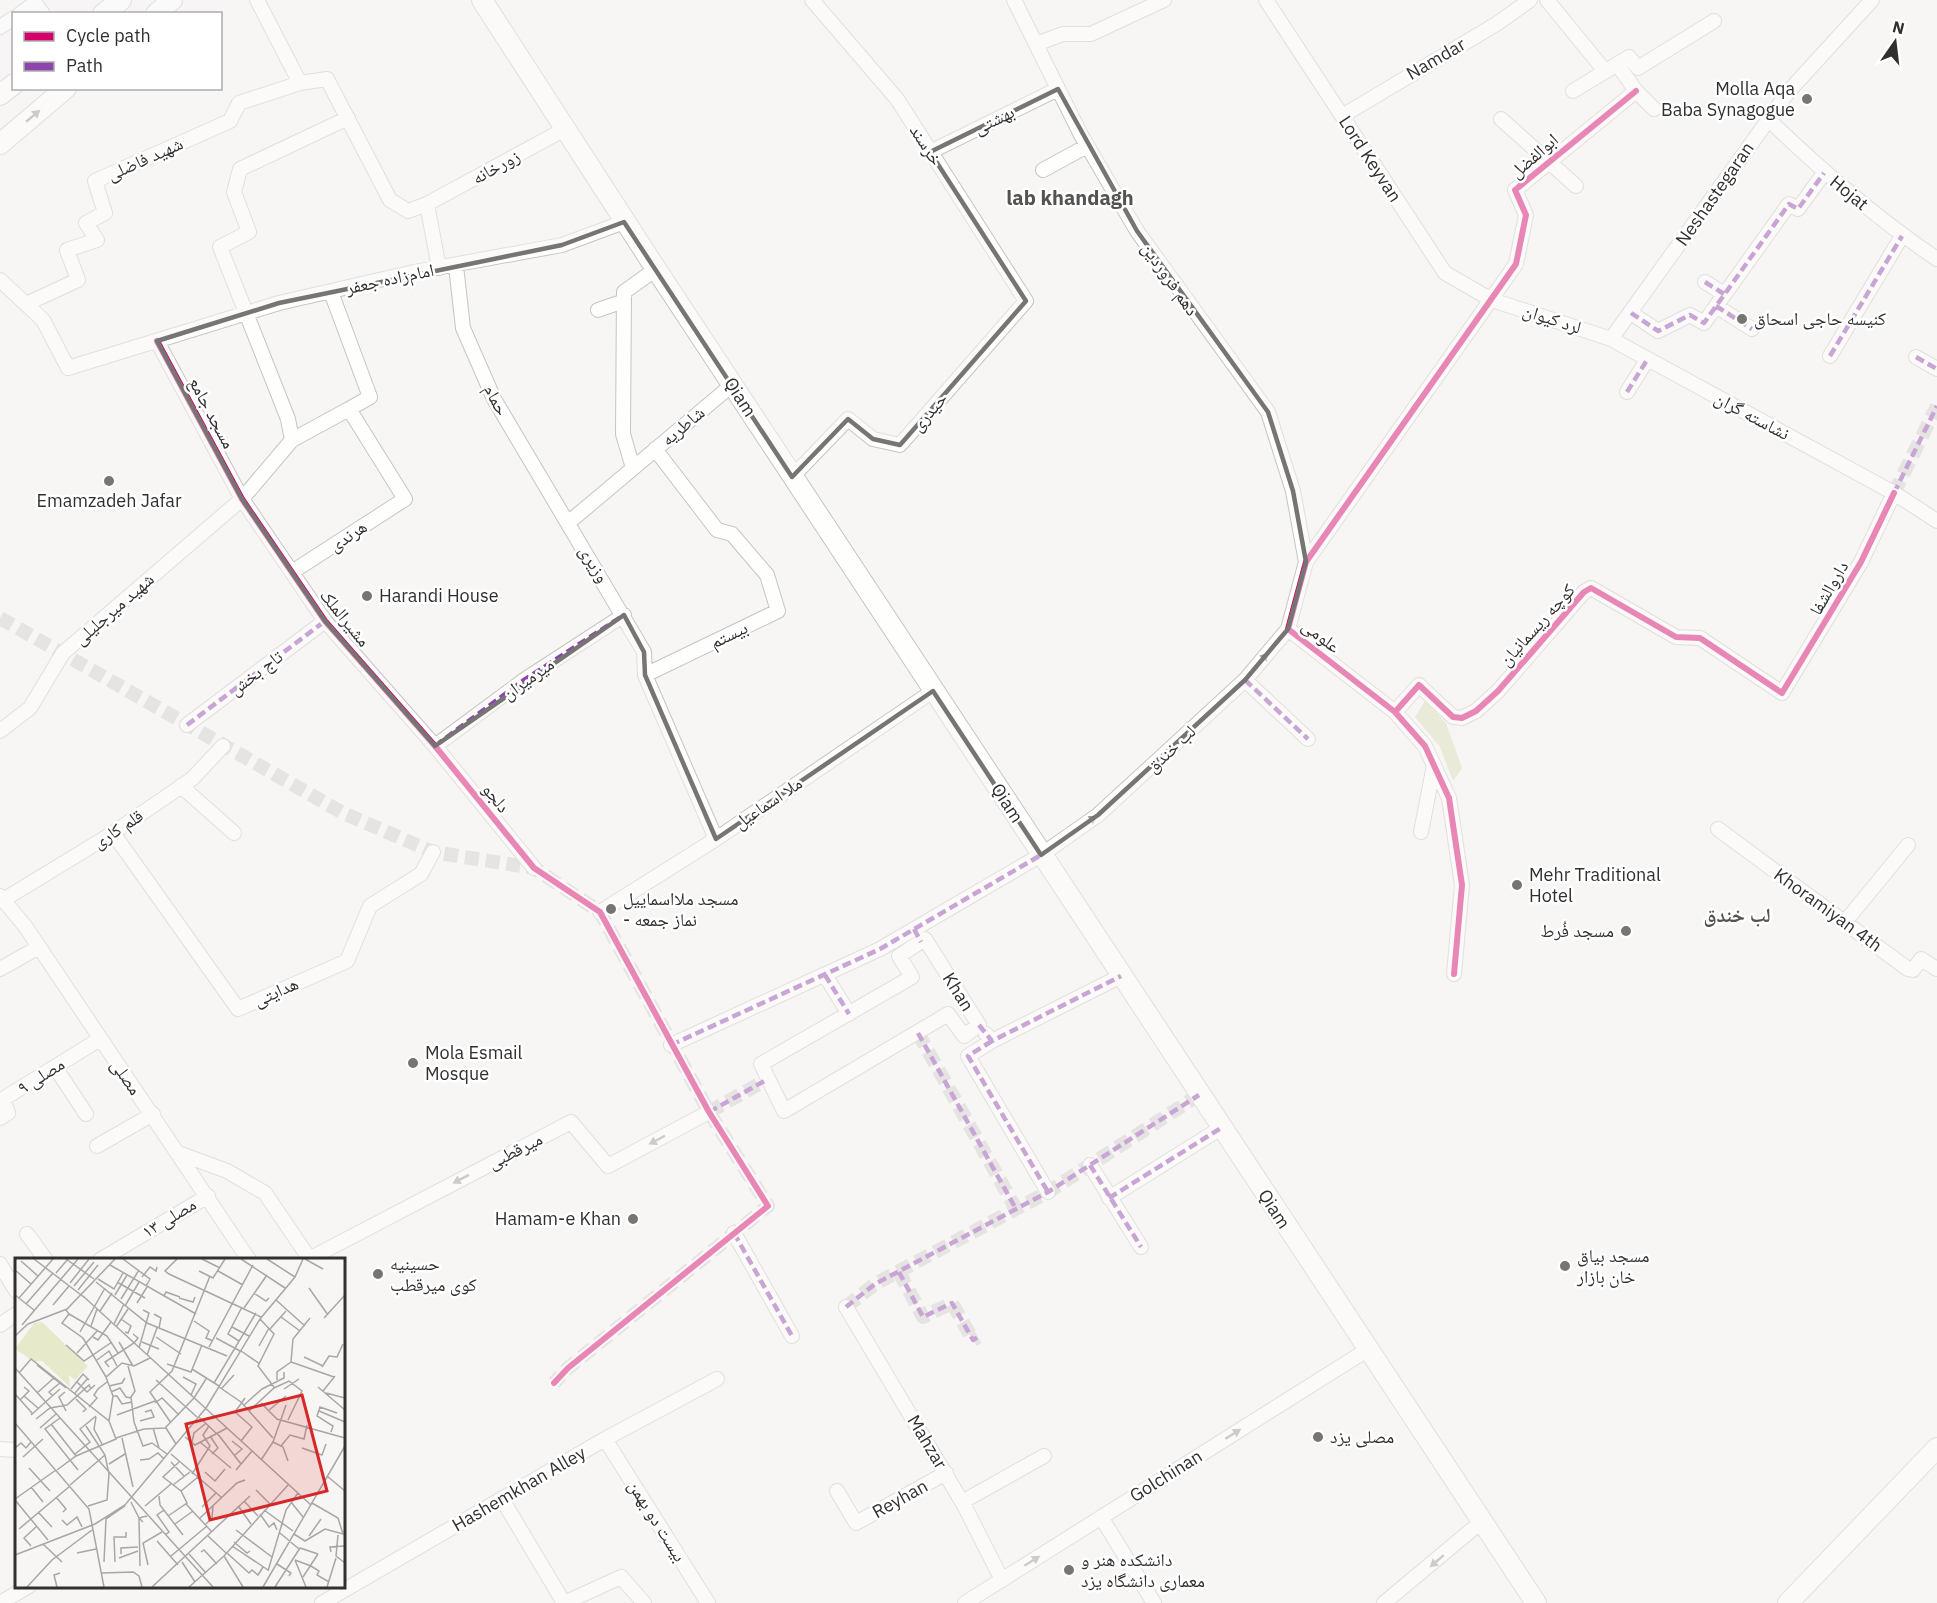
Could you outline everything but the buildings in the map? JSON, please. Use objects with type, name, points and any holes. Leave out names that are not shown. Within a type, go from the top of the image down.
[{"type":"main road","points":[[106,12],[121,0]]},
{"type":"main road","points":[[158,12],[172,0]]},
{"type":"main road","name":"Qiam","points":[[482,0],[624,222],[1366,1350],[1536,1603]]},
{"type":"main road","points":[[0,95],[12,86]]},
{"type":"main road","points":[[0,144],[64,90]]},
{"type":"main road","points":[[1788,1603],[1937,1448]]},
{"type":"street","points":[[257,0],[300,83],[327,79],[390,200],[408,211],[427,204],[439,268]]},
{"type":"street","name":"خرسند","points":[[812,0],[897,99],[1026,302]]},
{"type":"street","name":"دهم فروردین","points":[[1014,0],[1087,146],[1137,231],[1268,412],[1293,491],[1306,562]]},
{"type":"street","points":[[1036,44],[1063,34],[1090,34],[1164,0]]},
{"type":"street","name":"Lord Keyvan","points":[[1266,0],[1445,273],[1492,300]]},
{"type":"street","name":"Namdar","points":[[1342,116],[1498,23],[1530,0]]},
{"type":"street","points":[[1547,0],[1605,71]]},
{"type":"street","name":"Neshastegaran","points":[[1611,339],[1789,91],[1872,0]]},
{"type":"street","points":[[23,12],[35,3],[42,12]]},
{"type":"street","points":[[1573,91],[1629,57],[1638,68],[1714,21]]},
{"type":"street","points":[[1617,64],[1636,91],[1654,109]]},
{"type":"street","name":"شهید فاضلی","points":[[26,304],[78,280],[67,250],[97,240],[86,223],[105,213],[95,181],[230,121],[239,104],[300,83]]},
{"type":"street","name":"بهشتی","points":[[930,152],[1058,89]]},
{"type":"street","name":"ابوالفضل","points":[[1492,300],[1516,264],[1526,215],[1515,190],[1636,91]]},
{"type":"street","points":[[331,292],[370,397],[292,440],[288,419],[220,247],[249,232],[234,192],[240,169],[348,118]]},
{"type":"street","points":[[1501,118],[1576,186]]},
{"type":"street","name":"Hojat","points":[[1768,119],[1824,173],[1902,236],[1937,259]]},
{"type":"street","name":"زورخانه","points":[[427,204],[565,129]]},
{"type":"street","points":[[1043,170],[1087,146]]},
{"type":"street","points":[[1630,313],[1658,331],[1690,315],[1704,323],[1789,204],[1798,209],[1824,173]]},
{"type":"street","name":"امام‌زاده جعفر","points":[[157,341],[246,314],[331,292],[439,268],[562,245],[624,222]]},
{"type":"street","points":[[1830,356],[1902,236]]},
{"type":"street","name":"حمام","points":[[456,266],[463,328],[494,399],[568,522]]},
{"type":"street","points":[[568,522],[633,468],[623,434],[624,292],[656,269]]},
{"type":"street","points":[[0,280],[43,320],[68,368],[157,341]]},
{"type":"street","points":[[1705,282],[1720,300],[1752,329]]},
{"type":"street","name":"لرد کیوان","points":[[1492,300],[1611,339]]},
{"type":"street","name":"علومی","points":[[1454,974],[1462,885],[1449,798],[1425,746],[1395,712],[1288,629],[1306,562],[1492,300]]},
{"type":"street","points":[[598,310],[624,301]]},
{"type":"street","name":"حیدری","points":[[792,477],[848,419],[873,439],[900,445],[1026,302]]},
{"type":"street","name":"نشاسته گران","points":[[1611,339],[1894,493],[1937,521]]},
{"type":"street","name":"مسجد جامع","points":[[157,341],[242,499]]},
{"type":"street","points":[[1916,357],[1937,369]]},
{"type":"street","points":[[1627,392],[1647,360]]},
{"type":"street","name":"شاطریه","points":[[633,468],[732,385]]},
{"type":"street","name":"هرندی","points":[[292,572],[405,499],[350,409]]},
{"type":"street","name":"شهید میرجلیلی","points":[[0,731],[30,708],[63,653],[242,499],[292,440]]},
{"type":"street","name":"بیستم","points":[[645,675],[778,611],[767,575],[732,534],[717,530],[655,449]]},
{"type":"street","name":"داروالشفا","points":[[1782,693],[1861,562],[1894,493]]},
{"type":"street","name":"مشیرالملک","points":[[242,499],[325,621],[435,746]]},
{"type":"street","name":"وزیری","points":[[568,522],[644,652],[645,675],[716,838]]},
{"type":"street","name":"کوچه ریسمانیان","points":[[1395,712],[1419,685],[1453,717],[1462,718],[1476,711],[1498,691],[1584,592],[1591,588],[1676,637],[1700,638],[1782,693]]},
{"type":"street","name":"میرمیران","points":[[435,746],[524,680],[624,615]]},
{"type":"street","name":"تاج بخش","points":[[187,725],[325,621]]},
{"type":"street","name":"لب خندق","points":[[671,1045],[880,949],[1041,855],[1098,815],[1245,680],[1288,629]]},
{"type":"street","points":[[1245,680],[1308,739]]},
{"type":"street","name":"ملا اسماعیل","points":[[600,912],[716,838],[933,691]]},
{"type":"street","name":"قلم کاری","points":[[2,898],[113,833],[192,779],[223,746]]},
{"type":"street","name":"دلجو","points":[[435,746],[534,868]]},
{"type":"street","points":[[1421,832],[1434,765]]},
{"type":"street","points":[[181,786],[234,832]]},
{"type":"street","name":"Khoramiyan 4th","points":[[1718,829],[1908,969],[1913,970],[1921,959],[1937,969]]},
{"type":"street","name":"هدایتی","points":[[113,833],[238,1009],[346,961],[370,906],[421,874],[433,852]]},
{"type":"street","points":[[1845,922],[1908,845]]},
{"type":"street","name":"مصلی","points":[[2,898],[39,947],[181,1154],[248,1258]]},
{"type":"street","points":[[914,929],[921,942]]},
{"type":"street","name":"Khan","points":[[925,939],[979,1025],[964,1036],[948,1014],[784,1111],[761,1064],[912,977],[899,956],[921,942],[925,939]]},
{"type":"street","points":[[0,969],[39,947]]},
{"type":"street","points":[[825,975],[849,1014]]},
{"type":"street","points":[[1048,1192],[968,1056],[992,1041],[1121,976]]},
{"type":"street","points":[[979,1025],[992,1041]]},
{"type":"street","name":"مصلی ۹","points":[[0,1118],[8,1113],[3,1099],[100,1039]]},
{"type":"street","points":[[55,1067],[86,1114]]},
{"type":"street","name":"میرقطبی","points":[[310,1258],[571,1122],[608,1166],[709,1112]]},
{"type":"street","points":[[97,1146],[153,1114]]},
{"type":"street","points":[[1109,1198],[1221,1128]]},
{"type":"street","points":[[181,1154],[227,1171],[265,1193],[307,1258]]},
{"type":"street","points":[[1090,1165],[1141,1247]]},
{"type":"street","name":"مصلی ۱۳","points":[[103,1258],[208,1196]]},
{"type":"street","points":[[735,1233],[792,1335]]},
{"type":"street","points":[[27,1234],[45,1258]]},
{"type":"street","points":[[0,1264],[15,1290]]},
{"type":"street","name":"Mahzar","points":[[846,1307],[946,1473],[1002,1580]]},
{"type":"street","points":[[0,1325],[15,1315]]},
{"type":"street","name":"Golchinan","points":[[965,1603],[1366,1350]]},
{"type":"street","name":"Hashemkhan Alley","points":[[322,1603],[346,1597],[502,1499],[717,1378]]},
{"type":"street","name":"بیست دو بهمن","points":[[605,1439],[708,1603]]},
{"type":"street","points":[[0,1449],[15,1450]]},
{"type":"street","points":[[962,1503],[1044,1456]]},
{"type":"street","name":"Reyhan","points":[[837,1491],[856,1523],[946,1473]]},
{"type":"street","points":[[502,1499],[564,1603],[621,1577],[644,1603]]},
{"type":"street","points":[[1101,1517],[1147,1601]]},
{"type":"street","points":[[1384,1603],[1481,1522]]},
{"type":"street","points":[[0,1603],[27,1588]]},
{"type":"highlighted area","points":[[1058,89],[1137,231],[1268,412],[1293,491],[1306,562],[1288,629],[1245,680],[1098,815],[1041,855],[933,691],[716,839],[645,675],[644,652],[624,615],[435,746],[325,621],[242,499],[157,341],[279,303],[562,245],[624,222],[792,477],[848,419],[873,439],[900,445],[1026,301],[930,152]]},
{"type":"green space","points":[[1425,701],[1446,723],[1462,768],[1453,781],[1440,747],[1415,717]]},
{"type":"tunnel","points":[[1894,493],[1937,406]]},
{"type":"tunnel","points":[[0,618],[343,813],[433,852],[534,868],[600,912],[709,1112],[768,1206],[568,1368],[554,1383]]},
{"type":"tunnel","points":[[918,1033],[1016,1209]]},
{"type":"tunnel","points":[[709,1112],[768,1079]]},
{"type":"tunnel","points":[[846,1307],[875,1284],[1048,1192],[1199,1095]]},
{"type":"tunnel","points":[[899,1272],[923,1317],[952,1303],[973,1340],[978,1337]]},
{"type":"marked path","points":[[1631,313],[1658,331],[1690,315],[1704,323],[1789,204],[1798,209],[1824,173]]},
{"type":"marked path","points":[[1830,356],[1902,236]]},
{"type":"marked path","points":[[1705,282],[1724,294]]},
{"type":"marked path","points":[[1716,306],[1752,329]]},
{"type":"marked path","points":[[1916,357],[1937,369]]},
{"type":"marked path","points":[[1627,392],[1647,360]]},
{"type":"marked path","points":[[1894,493],[1937,406]]},
{"type":"marked path","points":[[435,746],[524,680],[624,615]]},
{"type":"marked path","points":[[187,725],[325,621]]},
{"type":"marked path","points":[[1245,680],[1308,739]]},
{"type":"marked path","points":[[671,1045],[880,949],[1041,855]]},
{"type":"marked path","points":[[914,929],[921,942]]},
{"type":"marked path","points":[[825,975],[849,1014]]},
{"type":"marked path","points":[[979,1025],[992,1041],[1121,976]]},
{"type":"marked path","points":[[918,1033],[1016,1209]]},
{"type":"marked path","points":[[992,1041],[968,1056],[1048,1192]]},
{"type":"marked path","points":[[709,1112],[768,1079]]},
{"type":"marked path","points":[[846,1307],[875,1284],[1048,1192],[1199,1095]]},
{"type":"marked path","points":[[1109,1198],[1221,1128]]},
{"type":"marked path","points":[[1090,1165],[1141,1247]]},
{"type":"marked path","points":[[734,1233],[792,1336]]},
{"type":"marked path","points":[[899,1272],[923,1317],[952,1303],[973,1340],[978,1337]]},
{"type":"cycle path","points":[[1454,974],[1462,885],[1449,798],[1425,746],[1395,712],[1288,629],[1306,562],[1516,264],[1526,215],[1515,190],[1636,91]]},
{"type":"cycle path","points":[[157,341],[242,499],[325,621],[435,746],[534,868],[600,912],[709,1112],[768,1206],[568,1368],[554,1383]]},
{"type":"cycle path","points":[[1395,712],[1419,685],[1453,717],[1462,718],[1476,711],[1498,691],[1584,592],[1591,588],[1676,637],[1700,638],[1782,693],[1861,562],[1894,493]]},
{"type":"place","name":"Molla Aqa Baba Synagogue","points":[[1807,99]]},
{"type":"place","name":"کنیسه حاجی اسحاق","points":[[1742,319]]},
{"type":"place","name":"Emamzadeh Jafar","points":[[109,481]]},
{"type":"place","name":"Harandi House","points":[[367,596]]},
{"type":"place","name":"Mehr Traditional Hotel","points":[[1517,885]]},
{"type":"place","name":"مسجد ملااسماییل - نماز جمعه","points":[[611,909]]},
{"type":"place","name":"مسجد فُرط","points":[[1626,931]]},
{"type":"place","name":"Mola Esmail Mosque","points":[[413,1063]]},
{"type":"place","name":"Hamam-e Khan","points":[[633,1219]]},
{"type":"place","name":"مسجد بیاق خان بازار","points":[[1565,1266]]},
{"type":"place","name":"حسینیه کوی میرقطب","points":[[378,1274]]},
{"type":"place","name":"مصلی یزد","points":[[1318,1437]]},
{"type":"place","name":"دانشکده هنر و معماری دانشگاه یزد","points":[[1069,1570]]},
{"type":"district","name":"lab khandagh","points":[[1070,198]]},
{"type":"district","name":"لب خندق","points":[[1737,915]]}]
